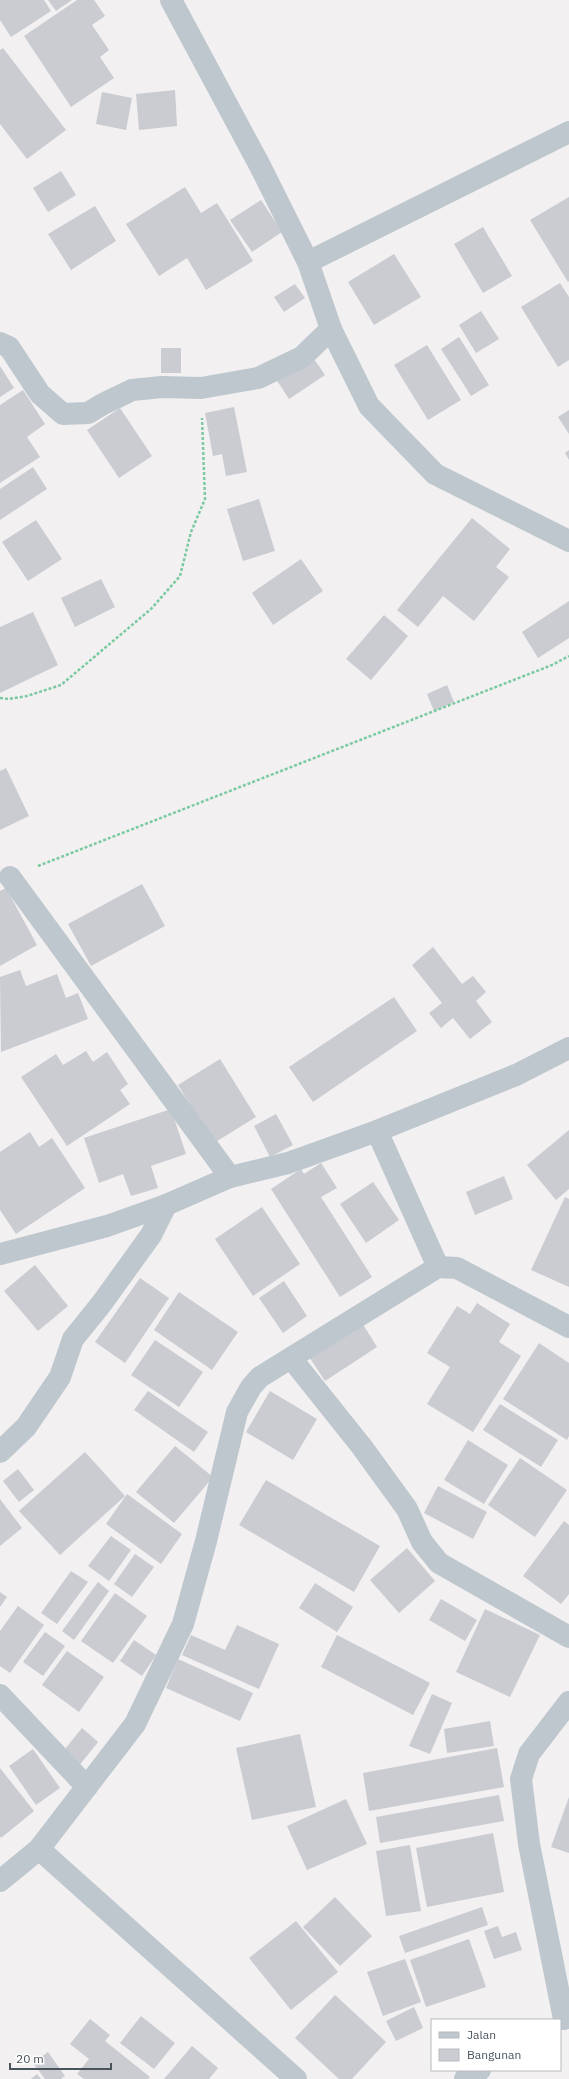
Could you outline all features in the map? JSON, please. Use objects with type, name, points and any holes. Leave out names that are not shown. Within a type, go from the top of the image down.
[{"type":"street","points":[[172,0],[259,164],[308,262],[331,329],[369,406],[435,474],[569,541]]},
{"type":"street","points":[[308,262],[569,132]]},
{"type":"street","points":[[0,343],[9,347],[40,394],[63,414],[88,413],[132,390],[162,387],[200,388],[258,378],[302,357],[331,329]]},
{"type":"street","points":[[10,877],[230,1177]]},
{"type":"street","points":[[0,1254],[107,1226],[166,1205],[230,1177],[288,1163],[377,1131],[516,1075],[569,1048]]},
{"type":"street","points":[[377,1131],[438,1267]]},
{"type":"street","points":[[0,1452],[26,1427],[60,1377],[73,1339],[151,1235],[166,1205]]},
{"type":"street","points":[[0,1881],[39,1849],[88,1787],[134,1724],[183,1624],[206,1541],[237,1412],[251,1387],[260,1377],[438,1267],[457,1268],[569,1327]]},
{"type":"street","points":[[291,1358],[362,1447],[398,1496],[407,1509],[422,1542],[439,1562],[569,1637]]},
{"type":"street","points":[[0,1695],[88,1787]]},
{"type":"street","points":[[564,2020],[529,1844],[521,1779],[529,1754],[569,1702]]},
{"type":"street","points":[[39,1849],[296,2079]]},
{"type":"street","points":[[465,2079],[478,2071]]},
{"type":"path","points":[[0,698],[9,699],[27,696],[61,685],[151,609],[180,576],[191,532],[206,498],[200,388]]},
{"type":"path","points":[[10,877],[552,665],[569,656]]},
{"type":"building","points":[[0,0],[44,0],[51,11],[11,37],[0,20]]},
{"type":"building","points":[[48,0],[72,0],[56,11]]},
{"type":"building","points":[[77,0],[94,0],[105,16],[92,25],[109,50],[100,57],[114,78],[71,107],[24,36]]},
{"type":"building","points":[[3,48],[66,130],[27,159],[0,124],[0,50]]},
{"type":"building","points":[[175,90],[177,126],[139,130],[136,94]]},
{"type":"building","points":[[102,92],[132,98],[126,130],[96,124]]},
{"type":"building","points":[[61,171],[76,195],[48,212],[33,188]]},
{"type":"building","points":[[185,187],[201,213],[217,203],[253,261],[206,290],[187,258],[159,276],[126,224]]},
{"type":"building","points":[[569,197],[569,281],[568,282],[530,220]]},
{"type":"building","points":[[261,200],[282,232],[252,252],[230,220]]},
{"type":"building","points":[[95,206],[116,241],[71,270],[48,234]]},
{"type":"building","points":[[483,227],[512,276],[483,293],[454,244]]},
{"type":"building","points":[[394,254],[421,297],[374,325],[348,282]]},
{"type":"building","points":[[560,283],[569,297],[569,360],[558,367],[521,307]]},
{"type":"building","points":[[295,284],[305,298],[284,312],[274,297]]},
{"type":"building","points":[[481,311],[499,339],[476,353],[459,325]]},
{"type":"building","points":[[459,337],[489,385],[471,396],[441,349]]},
{"type":"building","points":[[427,345],[461,400],[428,420],[394,365]]},
{"type":"building","points":[[161,348],[181,348],[181,373],[161,373]]},
{"type":"building","points":[[310,353],[325,375],[289,399],[274,376]]},
{"type":"building","points":[[0,366],[14,388],[0,397]]},
{"type":"building","points":[[23,390],[45,424],[27,437],[40,457],[0,483],[0,405]]},
{"type":"building","points":[[234,407],[247,472],[226,476],[222,454],[213,456],[205,413]]},
{"type":"building","points":[[120,408],[152,456],[119,478],[87,430]]},
{"type":"building","points":[[569,410],[569,434],[558,417]]},
{"type":"building","points":[[569,450],[569,460],[565,453]]},
{"type":"building","points":[[33,467],[47,489],[0,520],[0,489]]},
{"type":"building","points":[[259,499],[275,551],[243,561],[227,509]]},
{"type":"building","points":[[472,518],[510,549],[496,567],[509,577],[474,621],[443,596],[418,627],[397,610]]},
{"type":"building","points":[[36,520],[62,559],[28,581],[2,542]]},
{"type":"building","points":[[301,559],[323,591],[273,625],[252,593]]},
{"type":"building","points":[[101,579],[115,607],[75,627],[61,598]]},
{"type":"building","points":[[569,601],[569,638],[538,658],[522,632]]},
{"type":"building","points":[[33,612],[58,665],[0,693],[0,627]]},
{"type":"building","points":[[384,615],[408,636],[371,680],[346,659]]},
{"type":"building","points":[[447,685],[454,702],[434,711],[427,694]]},
{"type":"building","points":[[6,768],[29,816],[0,830],[0,771]]},
{"type":"building","points":[[142,884],[165,926],[91,966],[68,924]]},
{"type":"building","points":[[6,888],[37,945],[0,966],[0,891]]},
{"type":"building","points":[[433,947],[462,984],[473,976],[486,992],[476,1001],[492,1022],[470,1039],[453,1018],[441,1028],[429,1013],[442,1003],[412,965]]},
{"type":"building","points":[[20,970],[26,986],[57,974],[66,998],[78,993],[88,1019],[1,1052],[0,977]]},
{"type":"building","points":[[394,997],[417,1031],[313,1102],[289,1067]]},
{"type":"building","points":[[86,1051],[93,1062],[107,1052],[128,1084],[120,1090],[130,1104],[67,1146],[21,1077],[56,1054],[63,1065]]},
{"type":"building","points":[[220,1059],[256,1117],[214,1143],[178,1085]]},
{"type":"building","points":[[171,1109],[186,1154],[151,1166],[158,1188],[131,1196],[123,1174],[99,1183],[84,1138]]},
{"type":"building","points":[[276,1114],[293,1145],[270,1157],[254,1126]]},
{"type":"building","points":[[569,1130],[569,1189],[556,1200],[527,1165]]},
{"type":"building","points":[[30,1132],[39,1147],[52,1138],[85,1188],[16,1234],[0,1210],[0,1152]]},
{"type":"building","points":[[321,1163],[337,1188],[321,1197],[372,1277],[340,1297],[271,1189],[301,1169],[304,1174]]},
{"type":"building","points":[[504,1176],[513,1199],[475,1215],[466,1192]]},
{"type":"building","points":[[373,1182],[399,1220],[366,1243],[340,1204]]},
{"type":"building","points":[[565,1197],[569,1199],[569,1287],[531,1270]]},
{"type":"building","points":[[262,1207],[300,1264],[253,1296],[215,1239]]},
{"type":"building","points":[[35,1265],[68,1306],[38,1331],[4,1291]]},
{"type":"building","points":[[140,1278],[169,1298],[125,1363],[95,1342]]},
{"type":"building","points":[[284,1281],[307,1316],[283,1333],[259,1298]]},
{"type":"building","points":[[179,1292],[238,1332],[212,1370],[154,1330]]},
{"type":"building","points":[[477,1303],[510,1324],[499,1342],[521,1356],[473,1432],[427,1404],[450,1367],[427,1353],[457,1306],[470,1314]]},
{"type":"building","points":[[359,1318],[377,1347],[325,1381],[306,1352]]},
{"type":"building","points":[[155,1340],[203,1372],[179,1407],[131,1375]]},
{"type":"building","points":[[539,1343],[569,1363],[569,1436],[567,1440],[503,1399]]},
{"type":"building","points":[[148,1391],[208,1432],[194,1452],[134,1410]]},
{"type":"building","points":[[270,1391],[317,1419],[293,1460],[246,1432]]},
{"type":"building","points":[[500,1404],[558,1440],[541,1467],[483,1430]]},
{"type":"building","points":[[468,1440],[508,1465],[484,1504],[444,1480]]},
{"type":"building","points":[[175,1446],[213,1477],[174,1523],[136,1492]]},
{"type":"building","points":[[85,1452],[125,1496],[60,1555],[19,1511]]},
{"type":"building","points":[[520,1458],[567,1490],[535,1537],[488,1505]]},
{"type":"building","points":[[18,1469],[34,1490],[19,1502],[3,1481]]},
{"type":"building","points":[[266,1480],[380,1546],[354,1592],[239,1525]]},
{"type":"building","points":[[438,1486],[487,1512],[473,1539],[424,1513]]},
{"type":"building","points":[[127,1494],[182,1534],[161,1564],[106,1524]]},
{"type":"building","points":[[0,1499],[22,1528],[0,1546]]},
{"type":"building","points":[[564,1521],[569,1525],[569,1594],[561,1604],[523,1576]]},
{"type":"building","points":[[111,1536],[131,1550],[109,1581],[88,1566]]},
{"type":"building","points":[[407,1548],[435,1581],[399,1613],[370,1580]]},
{"type":"building","points":[[135,1554],[154,1567],[132,1597],[114,1584]]},
{"type":"building","points":[[71,1571],[88,1582],[57,1624],[41,1613]]},
{"type":"building","points":[[98,1582],[109,1591],[74,1640],[62,1631]]},
{"type":"building","points":[[315,1583],[353,1607],[337,1632],[299,1608]]},
{"type":"building","points":[[0,1592],[7,1597],[0,1607]]},
{"type":"building","points":[[115,1593],[147,1616],[113,1663],[81,1641]]},
{"type":"building","points":[[441,1599],[477,1620],[465,1641],[429,1620]]},
{"type":"building","points":[[18,1606],[44,1625],[10,1673],[0,1666],[0,1631]]},
{"type":"building","points":[[485,1609],[540,1635],[510,1697],[456,1672]]},
{"type":"building","points":[[237,1625],[279,1644],[259,1689],[182,1655],[191,1635],[225,1650]]},
{"type":"building","points":[[45,1632],[65,1646],[43,1676],[23,1662]]},
{"type":"building","points":[[337,1635],[430,1683],[413,1715],[321,1667]]},
{"type":"building","points":[[134,1640],[156,1655],[142,1676],[120,1661]]},
{"type":"building","points":[[67,1651],[104,1677],[79,1712],[42,1685]]},
{"type":"building","points":[[178,1659],[253,1693],[240,1721],[166,1688]]},
{"type":"building","points":[[432,1694],[452,1703],[430,1754],[409,1746]]},
{"type":"building","points":[[490,1721],[494,1746],[447,1753],[444,1729]]},
{"type":"building","points":[[82,1728],[98,1742],[78,1767],[61,1754]]},
{"type":"building","points":[[300,1734],[316,1807],[252,1820],[236,1748]]},
{"type":"building","points":[[497,1748],[504,1787],[369,1811],[363,1773]]},
{"type":"building","points":[[33,1749],[60,1788],[36,1805],[9,1766]]},
{"type":"building","points":[[0,1768],[34,1811],[1,1838],[0,1836]]},
{"type":"building","points":[[499,1795],[504,1821],[380,1843],[376,1817]]},
{"type":"building","points":[[569,1797],[569,1853],[551,1847]]},
{"type":"building","points":[[346,1799],[367,1844],[307,1870],[287,1826]]},
{"type":"building","points":[[493,1833],[504,1892],[427,1907],[416,1848]]},
{"type":"building","points":[[410,1845],[421,1911],[386,1916],[376,1851]]},
{"type":"building","points":[[335,1897],[372,1936],[340,1966],[303,1927]]},
{"type":"building","points":[[482,1907],[488,1925],[405,1953],[399,1936]]},
{"type":"building","points":[[296,1921],[338,1972],[291,2010],[249,1958]]},
{"type":"building","points":[[498,1926],[502,1937],[516,1932],[522,1950],[494,1959],[484,1931]]},
{"type":"building","points":[[469,1939],[486,1987],[426,2007],[410,1960]]},
{"type":"building","points":[[405,1959],[421,2002],[383,2016],[367,1972]]},
{"type":"building","points":[[335,1995],[386,2042],[352,2079],[339,2079],[295,2038]]},
{"type":"building","points":[[414,2007],[423,2028],[396,2041],[386,2021]]},
{"type":"building","points":[[141,2016],[175,2043],[154,2069],[120,2043]]},
{"type":"building","points":[[90,2019],[110,2035],[105,2041],[150,2077],[148,2079],[84,2079],[77,2074],[89,2059],[70,2044]]},
{"type":"building","points":[[192,2046],[218,2068],[209,2079],[164,2079]]},
{"type":"building","points":[[48,2052],[65,2076],[61,2079],[45,2079],[33,2063]]},
{"type":"building","points":[[37,2074],[41,2079],[31,2079]]}]
